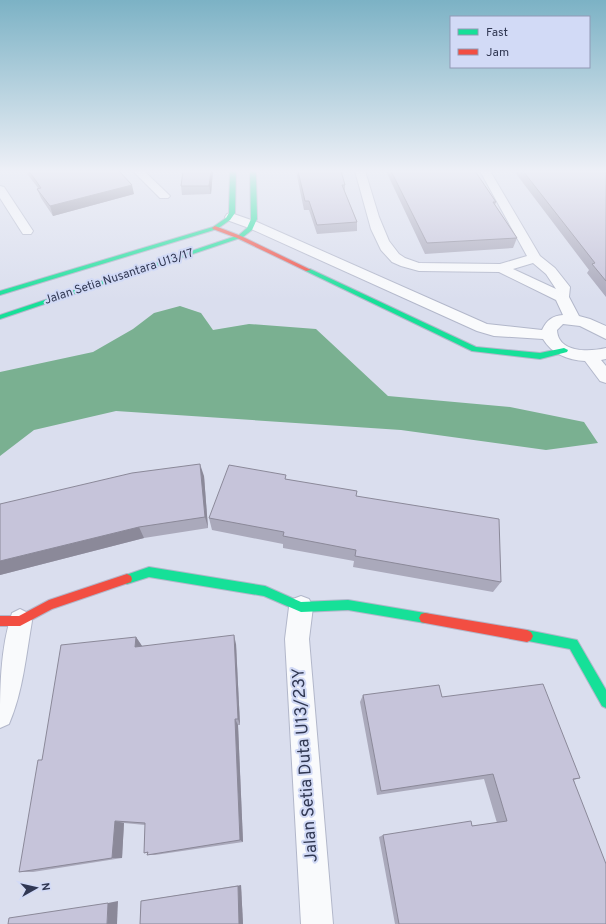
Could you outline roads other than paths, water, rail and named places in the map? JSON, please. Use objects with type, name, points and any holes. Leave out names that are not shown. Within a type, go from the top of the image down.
[{"type":"main road","points":[[239,237],[253,224],[254,214]]},
{"type":"main road","name":"Jalan Setia Nusantara U13/17","points":[[0,293],[215,228],[231,217]]},
{"type":"main road","points":[[215,228],[239,237],[475,349],[540,356],[564,350]]},
{"type":"main road","name":"Jalan Setia Nusantara U13/17","points":[[0,317],[239,237]]},
{"type":"main road","points":[[10,621],[49,605],[150,572],[265,590],[301,607],[348,605],[573,644],[606,702]]},
{"type":"street","points":[[16,214],[27,231]]},
{"type":"street","points":[[373,214],[382,242],[393,256],[406,264],[419,267],[502,268],[535,258]]},
{"type":"street","points":[[510,214],[535,258],[543,263],[563,287],[562,297],[573,319]]},
{"type":"street","points":[[231,217],[253,224],[482,328],[494,331],[549,335]]},
{"type":"street","points":[[502,268],[562,297]]},
{"type":"street","points":[[606,333],[591,323],[573,319],[565,320],[552,325],[549,330],[549,335],[552,340],[564,350],[581,356],[590,357],[606,353]]},
{"type":"street","points":[[590,357],[606,377]]},
{"type":"street","name":"Jalan Setia Duta U13/23Y","points":[[301,607],[297,639],[317,924]]},
{"type":"street","points":[[0,714],[10,676],[10,621]]}]
